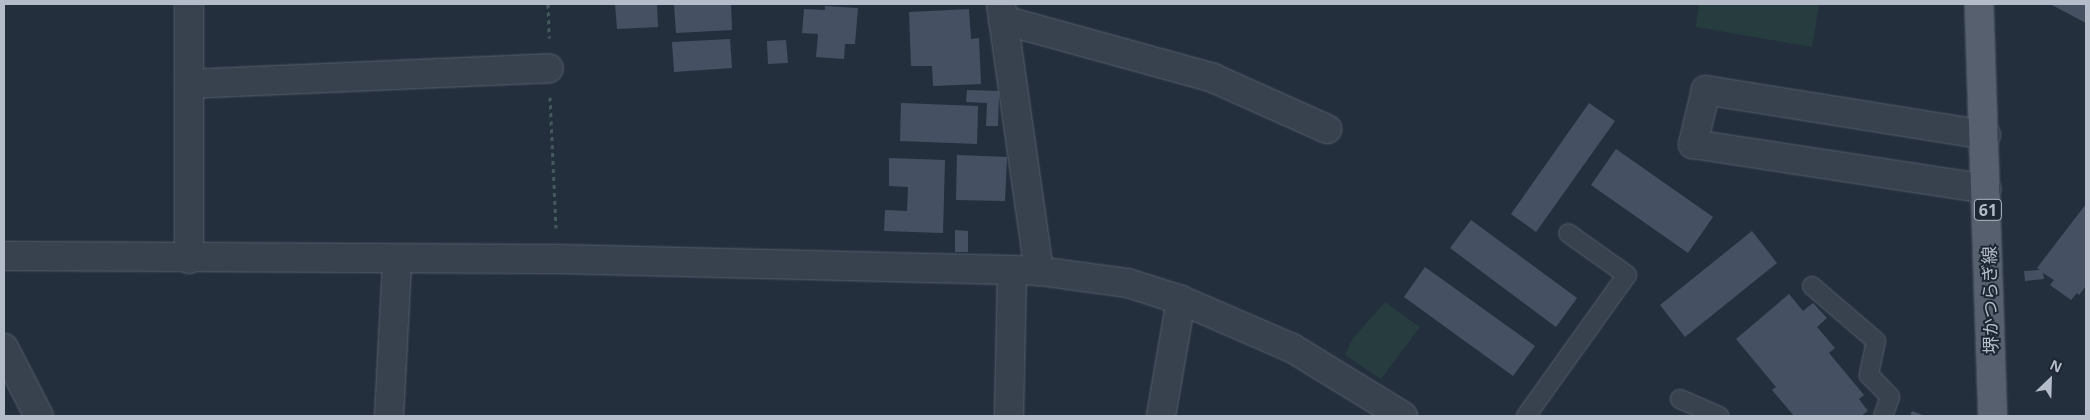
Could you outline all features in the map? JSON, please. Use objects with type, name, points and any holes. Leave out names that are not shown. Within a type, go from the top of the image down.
[{"type":"main road","name":"堺かつらぎ線","points":[[1979,4],[1986,135],[1993,416]]},
{"type":"street","points":[[189,4],[189,259]]},
{"type":"street","points":[[1040,271],[1002,12],[1213,78],[1327,129]]},
{"type":"street","points":[[189,84],[549,68]]},
{"type":"street","points":[[1986,135],[1706,90],[1693,144],[1987,189]]},
{"type":"street","points":[[4,256],[397,262],[558,259],[1040,271],[1128,283],[1181,300],[1292,348],[1402,416]]},
{"type":"street","points":[[390,416],[397,262]]},
{"type":"street","points":[[1009,416],[1012,270]]},
{"type":"street","points":[[1161,416],[1181,300]]},
{"type":"street","points":[[4,348],[39,416]]},
{"type":"lane","points":[[1526,416],[1627,275],[1568,233]]},
{"type":"lane","points":[[1812,286],[1876,341],[1869,375],[1890,398],[1883,416]]},
{"type":"lane","points":[[1680,398],[1720,416]]},
{"type":"path","points":[[548,4],[549,68],[558,259]]},
{"type":"green space","points":[[1699,4],[1819,4],[1812,47],[1696,27]]},
{"type":"green space","points":[[1385,302],[1420,327],[1381,379],[1345,355],[1353,338]]},
{"type":"building","points":[[615,4],[657,4],[658,27],[617,29]]},
{"type":"building","points":[[731,4],[732,30],[676,33],[674,5]]},
{"type":"building","points":[[2050,4],[2086,4],[2086,23]]},
{"type":"building","points":[[825,6],[858,8],[855,44],[845,44],[844,59],[816,57],[818,34],[802,33],[804,9],[825,10]]},
{"type":"building","points":[[969,9],[971,39],[979,38],[981,84],[933,86],[932,66],[911,66],[909,12]]},
{"type":"building","points":[[730,39],[732,68],[674,72],[672,42]]},
{"type":"building","points":[[786,40],[788,63],[768,64],[767,41]]},
{"type":"building","points":[[967,90],[999,91],[998,126],[986,126],[987,103],[966,102]]},
{"type":"building","points":[[901,103],[978,106],[977,144],[900,141]]},
{"type":"building","points":[[1589,103],[1615,121],[1536,232],[1511,214]]},
{"type":"building","points":[[1616,149],[1713,217],[1688,253],[1591,185]]},
{"type":"building","points":[[957,155],[1007,157],[1005,201],[956,200]]},
{"type":"building","points":[[889,158],[945,160],[943,233],[884,231],[885,210],[907,211],[908,187],[889,186]]},
{"type":"building","points":[[2086,204],[2086,286],[2079,295],[2077,293],[2071,300],[2050,285],[2054,280],[2043,273],[2044,279],[2025,281],[2024,271],[2040,270],[2037,268]]},
{"type":"building","points":[[1471,220],[1577,298],[1556,327],[1450,248]]},
{"type":"building","points":[[955,230],[968,231],[968,252],[955,252]]},
{"type":"building","points":[[1752,231],[1777,263],[1685,337],[1660,305]]},
{"type":"building","points":[[1425,267],[1535,346],[1513,376],[1404,297]]},
{"type":"building","points":[[1789,294],[1803,311],[1813,303],[1827,318],[1817,327],[1835,348],[1829,353],[1864,395],[1859,399],[1868,411],[1861,416],[1794,416],[1772,390],[1776,387],[1736,339]]},
{"type":"building","points":[[1912,411],[1925,416],[1910,416]]}]
